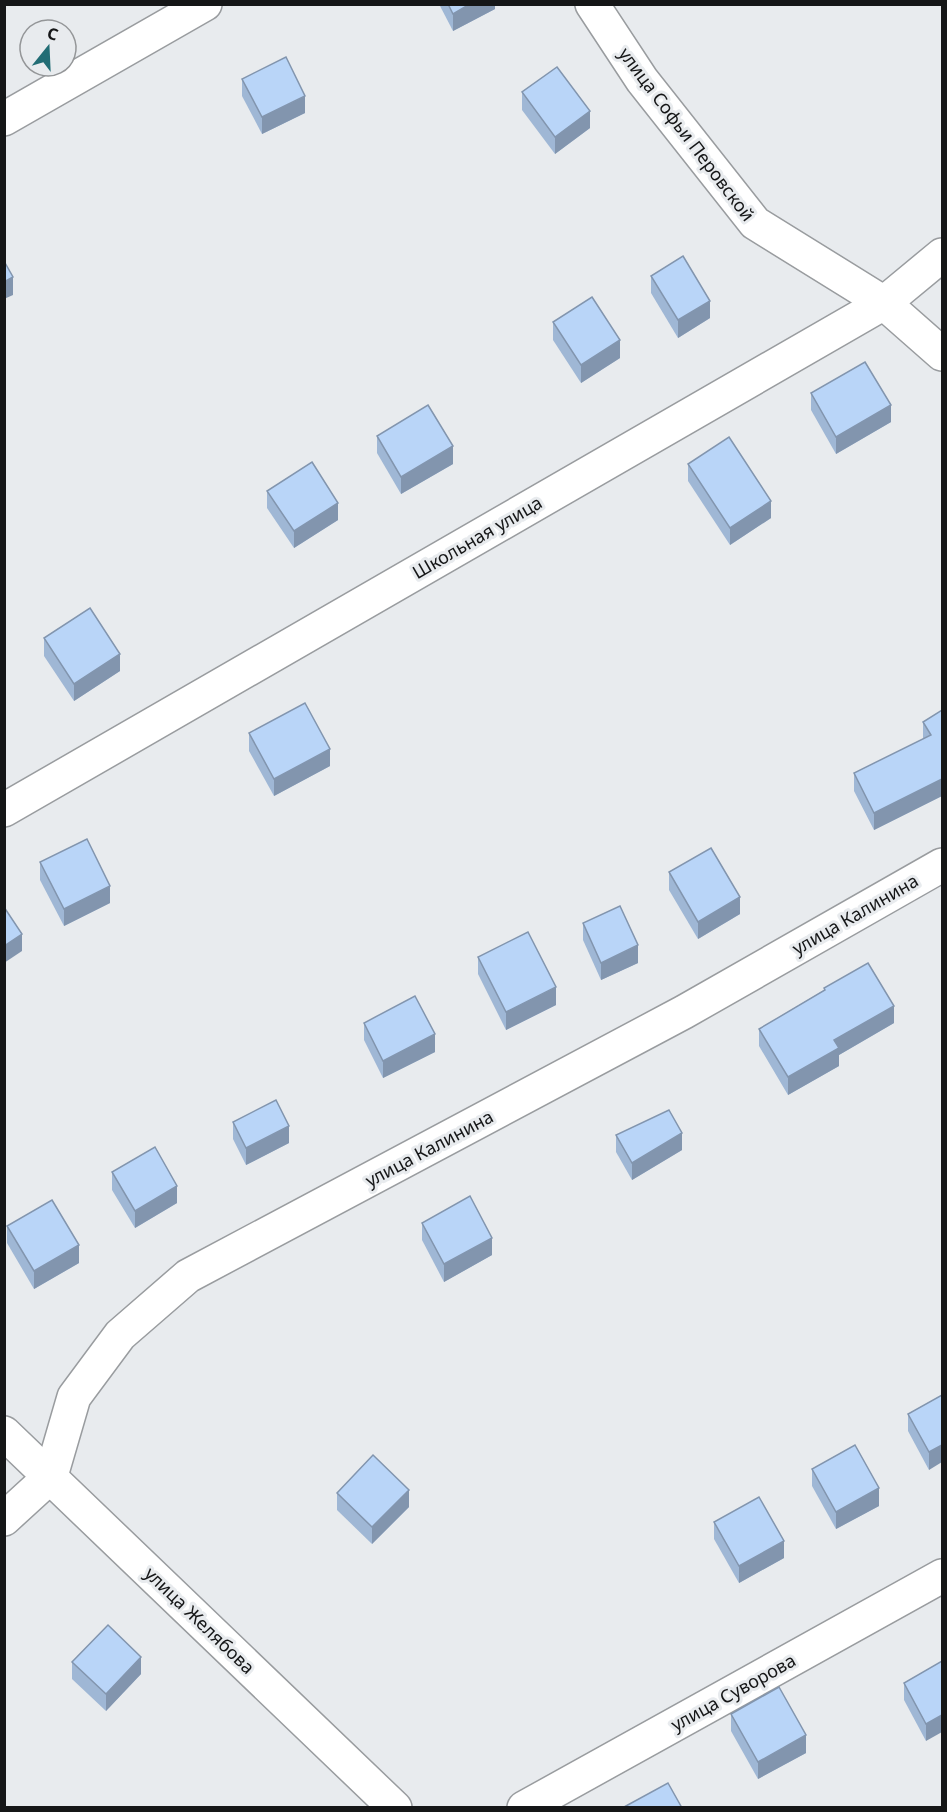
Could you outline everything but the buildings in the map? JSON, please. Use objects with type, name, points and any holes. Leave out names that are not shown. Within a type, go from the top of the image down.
[{"type":"street","points":[[4,119],[205,4]]},
{"type":"street","name":"улица Софьи Перовской","points":[[592,4],[642,80],[754,223],[884,303],[942,354]]},
{"type":"street","name":"Школьная улица","points":[[4,810],[884,303],[942,255]]},
{"type":"street","name":"улица Калинина","points":[[51,1476],[74,1397],[120,1335],[188,1276],[684,1012],[942,865]]},
{"type":"street","name":"улица Желябова","points":[[4,1433],[395,1808]]},
{"type":"street","points":[[4,1519],[51,1476]]},
{"type":"street","name":"улица Суворова","points":[[524,1808],[942,1576]]}]
